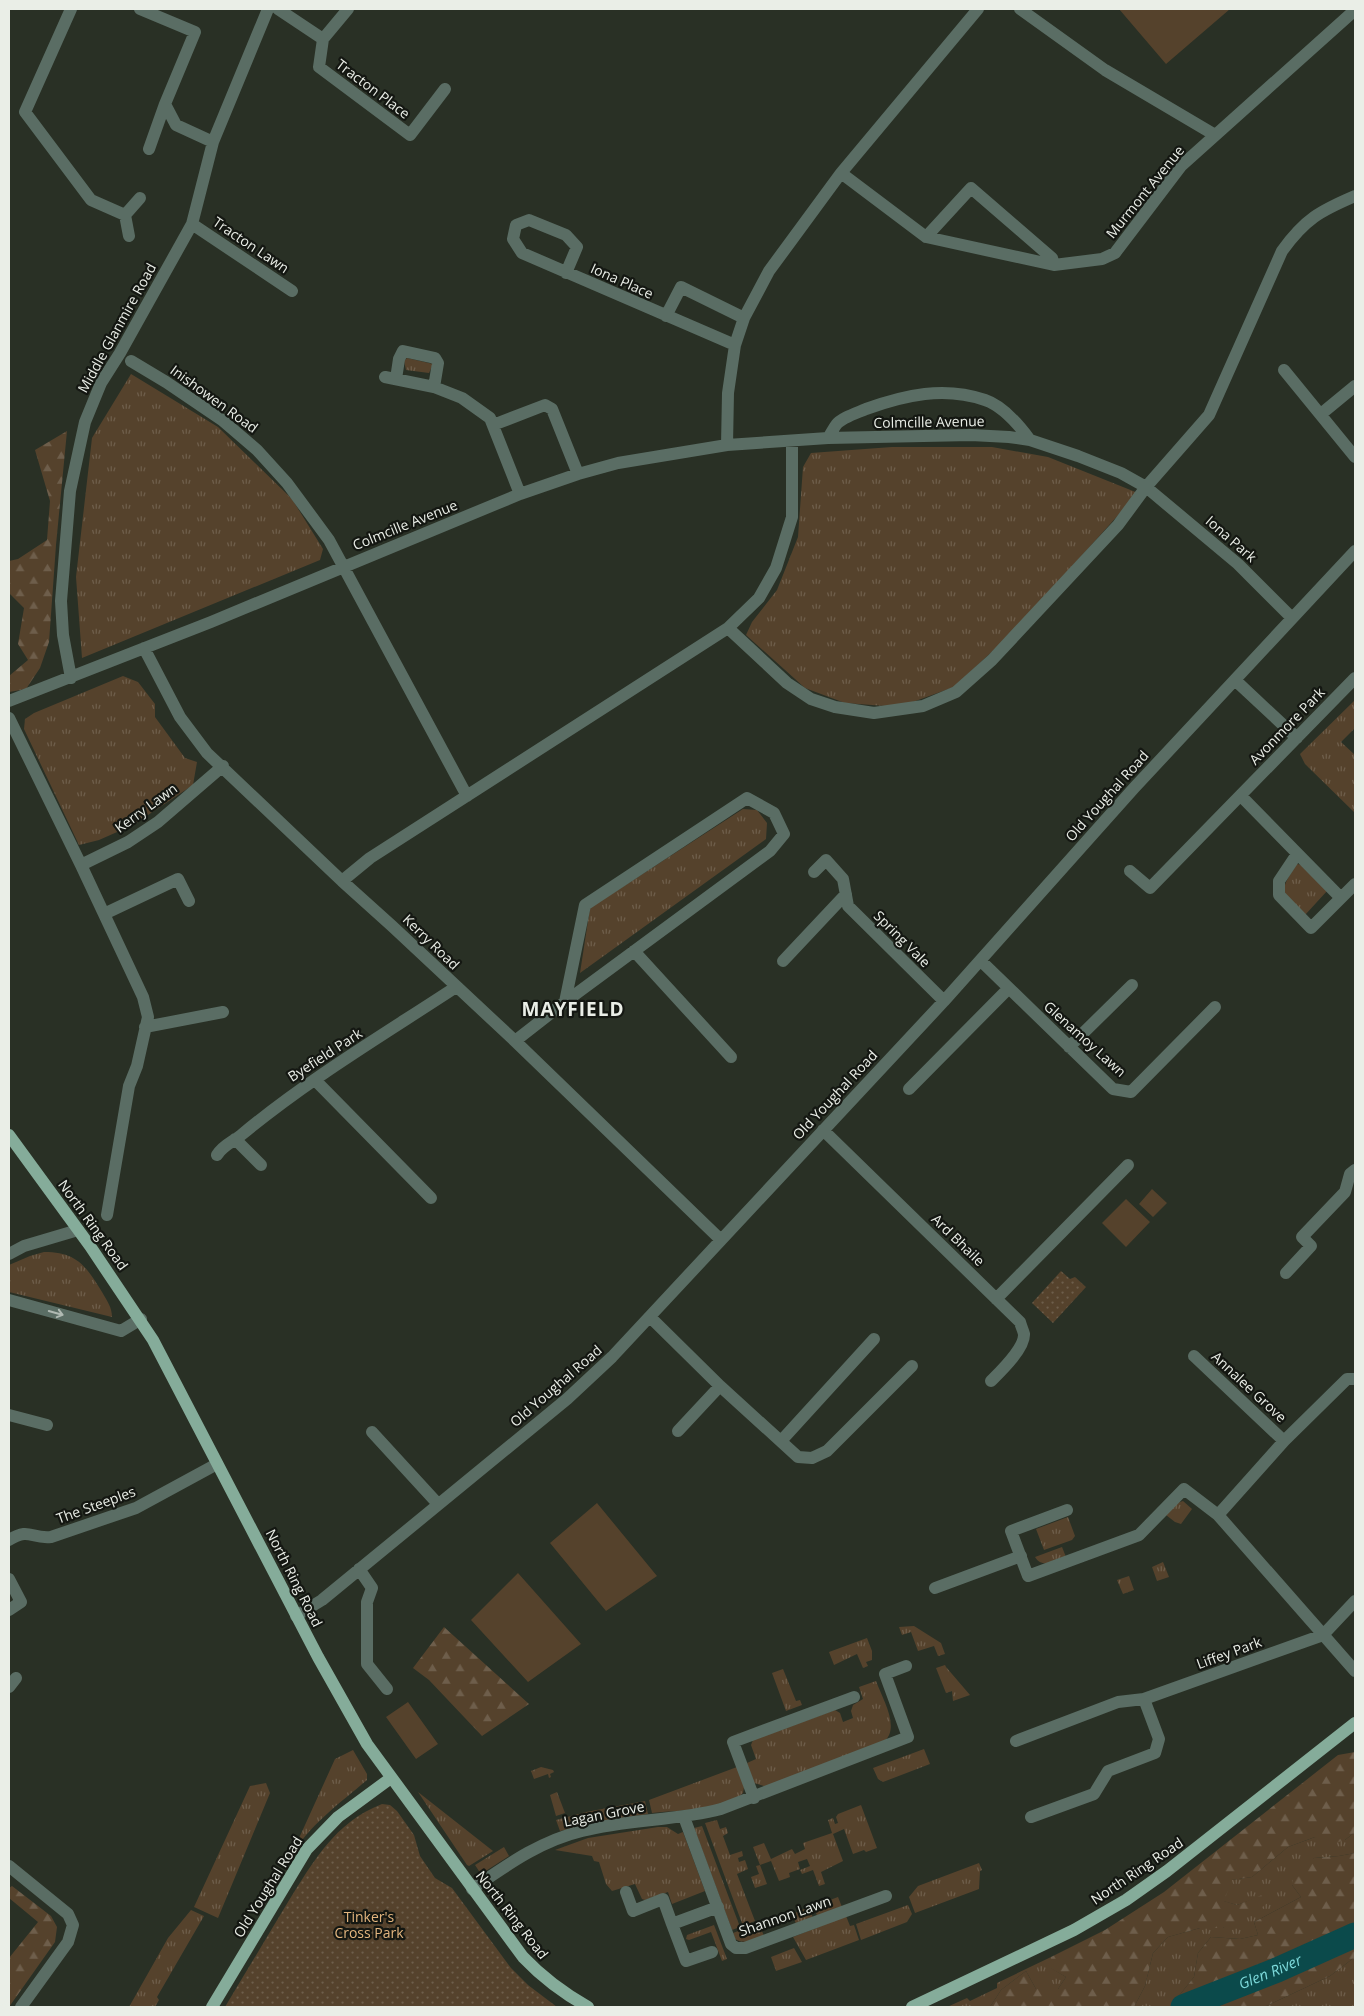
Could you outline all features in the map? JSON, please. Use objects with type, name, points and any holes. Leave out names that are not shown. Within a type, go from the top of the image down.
[{"type":"main road","name":"North Ring Road","points":[[9,1135],[78,1230],[153,1340],[296,1616],[354,1721],[391,1778],[505,1935],[540,1974],[588,2007]]},
{"type":"main road","name":"North Ring Road","points":[[912,2007],[1074,1930],[1126,1900],[1167,1871],[1355,1723]]},
{"type":"main road","name":"Old Youghal Road","points":[[212,2007],[307,1849],[338,1817],[391,1778]]},
{"type":"street","points":[[71,9],[25,112],[91,200],[125,215]]},
{"type":"street","points":[[140,9],[195,32],[165,104],[150,149]]},
{"type":"street","name":"Middle Glanmire Road","points":[[71,678],[62,635],[61,601],[70,491],[85,422],[101,383],[120,353],[192,224],[213,142],[268,9]]},
{"type":"street","points":[[278,9],[324,39],[348,9]]},
{"type":"street","points":[[727,446],[728,393],[735,345],[744,318],[769,271],[841,173],[978,9]]},
{"type":"street","points":[[1020,9],[1105,70],[1215,135]]},
{"type":"street","name":"Murmont Avenue","points":[[841,173],[926,237],[1054,265],[1102,259],[1114,253],[1181,166],[1355,10]]},
{"type":"street","name":"Tracton Place","points":[[324,39],[319,66],[410,135],[445,89]]},
{"type":"street","points":[[165,104],[176,125],[213,142]]},
{"type":"street","points":[[926,237],[971,188],[1052,258],[1054,265]]},
{"type":"street","points":[[728,628],[787,683],[811,699],[835,707],[874,713],[923,706],[956,692],[992,660],[1118,525],[1146,487],[1209,415],[1282,251],[1290,240],[1315,215],[1355,196]]},
{"type":"street","points":[[125,215],[140,198]]},
{"type":"street","points":[[125,215],[129,236]]},
{"type":"street","name":"Iona Place","points":[[566,273],[576,246],[566,235],[529,220],[516,225],[513,239],[522,254],[566,273],[666,316],[735,345]]},
{"type":"street","name":"Tracton Lawn","points":[[192,224],[292,291]]},
{"type":"street","points":[[666,316],[681,287],[744,318]]},
{"type":"street","points":[[434,387],[438,363],[435,358],[403,351],[390,378],[434,387],[468,402],[490,418],[520,494]]},
{"type":"street","name":"Inishowen Road","points":[[131,361],[222,420],[257,450],[310,512],[343,566],[467,796]]},
{"type":"street","points":[[1284,370],[1355,457]]},
{"type":"street","points":[[1321,414],[1355,386]]},
{"type":"street","name":"Colmcille Avenue","points":[[828,438],[836,424],[857,412],[908,396],[931,392],[956,393],[986,400],[1018,424],[1030,440]]},
{"type":"street","points":[[493,425],[545,405],[549,406],[552,409],[578,474]]},
{"type":"street","name":"Colmcille Avenue","points":[[9,702],[211,622],[520,494],[578,474],[618,464],[727,446],[828,438],[971,435],[1030,440],[1112,469],[1146,487]]},
{"type":"street","points":[[342,881],[370,858],[728,628],[759,598],[776,568],[792,517],[792,442]]},
{"type":"street","name":"Iona Park","points":[[1146,487],[1238,564],[1292,618]]},
{"type":"street","name":"Old Youghal Road","points":[[296,1616],[322,1600],[567,1399],[612,1357],[981,961],[1134,788],[1355,551]]},
{"type":"street","name":"Kerry Road","points":[[144,648],[180,717],[207,753],[514,1040],[721,1240]]},
{"type":"street","name":"Avonmore Park","points":[[1130,871],[1150,888],[1355,678]]},
{"type":"street","points":[[1235,680],[1297,738]]},
{"type":"street","points":[[9,718],[143,997],[148,1017],[129,1086],[107,1215]]},
{"type":"street","name":"Kerry Lawn","points":[[81,865],[128,842],[158,822],[223,766]]},
{"type":"street","points":[[1241,796],[1340,898]]},
{"type":"street","points":[[514,1040],[770,851],[784,834],[774,812],[747,798],[585,905],[564,1002]]},
{"type":"street","points":[[1297,854],[1279,881],[1279,895],[1311,928],[1355,884]]},
{"type":"street","name":"Spring Vale","points":[[814,872],[826,860],[843,879],[848,906],[944,1001]]},
{"type":"street","points":[[104,914],[178,879],[189,902]]},
{"type":"street","points":[[783,960],[846,894]]},
{"type":"street","points":[[634,951],[731,1057]]},
{"type":"street","name":"Glenamoy Lawn","points":[[981,961],[1113,1089],[1131,1092],[1215,1007]]},
{"type":"street","points":[[1070,1047],[1132,985]]},
{"type":"street","name":"Byefield Park","points":[[217,1155],[220,1149],[276,1106],[456,987]]},
{"type":"street","points":[[908,1089],[1008,989]]},
{"type":"street","points":[[145,1027],[223,1012]]},
{"type":"street","points":[[315,1080],[431,1198]]},
{"type":"street","name":"Ard Bhaile","points":[[823,1130],[1020,1322],[1024,1335],[1020,1347],[1006,1367],[991,1381]]},
{"type":"street","points":[[235,1139],[260,1165]]},
{"type":"street","points":[[996,1299],[1128,1165]]},
{"type":"street","points":[[1286,1273],[1311,1246],[1302,1238],[1345,1192],[1350,1174],[1355,1170]]},
{"type":"street","points":[[9,1254],[24,1246],[78,1230]]},
{"type":"street","points":[[9,1300],[120,1331],[140,1319]]},
{"type":"street","points":[[650,1317],[720,1386],[798,1457],[812,1458],[827,1451],[912,1366]]},
{"type":"street","points":[[781,1441],[874,1339]]},
{"type":"street","name":"Annalee Grove","points":[[1194,1356],[1284,1441]]},
{"type":"street","name":"Annalee Grove","points":[[1218,1515],[1284,1441],[1347,1379],[1355,1379]]},
{"type":"street","points":[[678,1431],[720,1386]]},
{"type":"street","points":[[9,1415],[47,1424]]},
{"type":"street","points":[[372,1432],[438,1504]]},
{"type":"street","name":"The Steeples","points":[[9,1540],[18,1534],[28,1532],[41,1537],[51,1537],[126,1512],[217,1464]]},
{"type":"street","points":[[1067,1510],[1011,1531],[1028,1576],[1140,1535],[1184,1489],[1218,1515],[1355,1671]]},
{"type":"street","points":[[935,1588],[1021,1556]]},
{"type":"street","points":[[359,1569],[372,1588],[367,1602],[367,1664],[386,1690]]},
{"type":"street","points":[[9,1579],[21,1602],[9,1610]]},
{"type":"street","points":[[1323,1635],[1355,1601]]},
{"type":"street","name":"Liffey Park","points":[[1016,1741],[1118,1702],[1144,1699],[1323,1635]]},
{"type":"street","name":"Lagan Grove","points":[[472,1889],[521,1856],[559,1838],[583,1830],[617,1824],[684,1817],[721,1809],[754,1798],[908,1737],[885,1674],[906,1666]]},
{"type":"street","points":[[754,1798],[733,1742],[854,1697]]},
{"type":"street","points":[[1031,1817],[1094,1794],[1108,1771],[1155,1753],[1159,1739],[1144,1699]]},
{"type":"street","name":"Shannon Lawn","points":[[684,1817],[731,1944],[742,1949],[886,1896]]},
{"type":"street","points":[[9,1866],[68,1914],[73,1925],[68,1942],[21,2007]]},
{"type":"street","points":[[626,1892],[633,1910],[663,1899],[686,1962],[712,1952]]},
{"type":"street","points":[[672,1924],[718,1907]]},
{"type":"green space","points":[[1119,9],[1230,9],[1166,64]]},
{"type":"green space","points":[[407,358],[433,364],[429,373],[406,370],[404,361]]},
{"type":"green space","points":[[131,374],[218,427],[292,499],[323,549],[320,560],[82,658],[76,577],[92,438]]},
{"type":"green space","points":[[67,431],[49,642],[40,668],[26,689],[9,692],[9,676],[28,660],[18,644],[24,608],[9,593],[9,561],[18,559],[47,540],[50,501],[35,450]]},
{"type":"green space","points":[[892,447],[992,447],[1048,457],[1138,493],[1013,632],[954,687],[899,707],[845,703],[805,688],[746,635],[752,622],[777,590],[798,537],[803,467],[811,453]]},
{"type":"green space","points":[[123,676],[138,682],[155,704],[155,717],[185,758],[197,762],[193,785],[133,825],[99,840],[79,845],[24,729],[25,719],[34,713]]},
{"type":"green space","points":[[1355,700],[1355,728],[1341,742],[1355,755],[1355,813],[1305,764],[1300,754]]},
{"type":"green space","points":[[743,809],[757,810],[767,823],[766,839],[580,973],[590,908]]},
{"type":"green space","points":[[1297,864],[1302,865],[1327,891],[1305,915],[1285,892],[1287,881]]},
{"type":"green space","points":[[1152,1189],[1167,1203],[1153,1217],[1139,1204]]},
{"type":"green space","points":[[1126,1199],[1150,1222],[1126,1247],[1102,1223]]},
{"type":"green space","points":[[44,1252],[65,1255],[79,1262],[91,1275],[107,1301],[112,1317],[9,1292],[9,1265]]},
{"type":"green space","points":[[1061,1271],[1070,1279],[1075,1277],[1086,1287],[1053,1323],[1032,1303]]},
{"type":"green space","points":[[1183,1501],[1192,1509],[1181,1524],[1166,1515],[1177,1503]]},
{"type":"green space","points":[[597,1503],[657,1576],[606,1611],[550,1543]]},
{"type":"green space","points":[[1068,1517],[1075,1536],[1072,1540],[1044,1550],[1036,1529]]},
{"type":"green space","points":[[1062,1547],[1066,1557],[1058,1560],[1041,1563],[1035,1557]]},
{"type":"green space","points":[[1163,1562],[1169,1577],[1157,1581],[1152,1567]]},
{"type":"green space","points":[[518,1573],[581,1644],[528,1682],[471,1620]]},
{"type":"green space","points":[[1129,1576],[1134,1590],[1123,1594],[1117,1580]]},
{"type":"green space","points":[[914,1626],[941,1643],[945,1654],[938,1656],[934,1646],[918,1651],[911,1632],[902,1635],[899,1627]]},
{"type":"green space","points":[[444,1627],[529,1704],[482,1736],[429,1680],[413,1668]]},
{"type":"green space","points":[[867,1638],[872,1651],[872,1660],[866,1662],[868,1666],[863,1668],[857,1654],[834,1665],[829,1652]]},
{"type":"green space","points":[[945,1665],[970,1695],[953,1701],[952,1691],[946,1693],[936,1668]]},
{"type":"green space","points":[[783,1669],[796,1701],[800,1700],[802,1705],[786,1711],[772,1673]]},
{"type":"green space","points":[[876,1681],[890,1720],[891,1728],[885,1741],[767,1787],[754,1783],[747,1763],[756,1759],[751,1745],[753,1740],[835,1710],[840,1713],[843,1722],[853,1718],[851,1711],[853,1705],[863,1699],[859,1687]]},
{"type":"green space","points":[[408,1702],[438,1744],[416,1759],[386,1717]]},
{"type":"green space","points":[[924,1749],[930,1764],[883,1782],[878,1779],[873,1768]]},
{"type":"green space","points":[[353,1750],[367,1774],[367,1780],[315,1825],[297,1846],[290,1858],[335,1759]]},
{"type":"green space","points":[[1355,1752],[1355,1832],[1345,1840],[1328,1845],[1315,1837],[1288,1847],[1252,1877],[1232,1880],[1224,1901],[1237,1905],[1262,1895],[1270,1901],[1257,1911],[1223,1928],[1200,1928],[1168,1937],[1153,1953],[1145,1986],[1134,2007],[990,2007],[1001,1990],[1026,1971],[1036,1989],[1058,1989],[1066,1977],[1050,1968],[1051,1957],[1105,1930],[1164,1892],[1338,1755]]},
{"type":"green space","points":[[541,1767],[553,1770],[554,1772],[550,1774],[551,1777],[549,1778],[548,1774],[534,1779],[531,1771]]},
{"type":"green space","points":[[737,1767],[744,1787],[743,1793],[735,1799],[700,1809],[652,1813],[649,1800]]},
{"type":"green space","points":[[266,1783],[270,1793],[218,1918],[194,1907],[250,1786]]},
{"type":"green space","points":[[418,1792],[493,1851],[469,1866],[467,1865]]},
{"type":"green space","points":[[557,1792],[565,1813],[556,1816],[550,1795]]},
{"type":"green space","points":[[645,1801],[648,1814],[560,1831],[556,1820],[586,1812]]},
{"type":"green space","name":"Tinker's Cross Park","points":[[382,1804],[390,1805],[397,1811],[414,1835],[420,1856],[435,1878],[452,1888],[511,1968],[528,1985],[557,2007],[225,2007],[316,1858],[338,1832],[351,1821]]},
{"type":"green space","points":[[861,1805],[877,1848],[853,1854],[844,1829],[833,1834],[843,1861],[821,1872],[825,1884],[819,1886],[813,1870],[802,1874],[800,1870],[810,1866],[807,1859],[798,1862],[800,1869],[789,1873],[790,1877],[779,1881],[771,1861],[760,1865],[753,1847],[764,1843],[771,1859],[792,1849],[795,1854],[805,1849],[803,1843],[832,1833],[828,1820],[833,1818],[835,1824],[838,1823],[836,1817],[838,1814]]},
{"type":"green space","points":[[717,1820],[720,1829],[726,1827],[728,1833],[723,1836],[730,1855],[742,1851],[743,1856],[738,1858],[739,1862],[745,1860],[748,1869],[737,1874],[755,1921],[743,1926],[705,1823]]},
{"type":"green space","points":[[702,1826],[740,1927],[732,1930],[694,1828]]},
{"type":"green space","points":[[667,1827],[678,1834],[683,1832],[705,1891],[672,1904],[668,1892],[645,1900],[642,1899],[635,1884],[612,1891],[606,1884],[599,1862],[594,1861],[592,1856],[555,1850],[588,1838]]},
{"type":"green space","points":[[1355,1832],[1355,1853],[1314,1858],[1292,1885],[1301,1897],[1254,1922],[1258,1935],[1240,1939],[1211,1937],[1198,1953],[1194,1977],[1170,2007],[1134,2007],[1145,1986],[1153,1953],[1168,1937],[1200,1928],[1223,1928],[1262,1896],[1237,1905],[1223,1901],[1231,1880],[1252,1877],[1288,1847],[1315,1837],[1345,1840]]},
{"type":"green space","points":[[504,1847],[509,1856],[481,1874],[475,1865]]},
{"type":"green space","points":[[1355,1853],[1355,1957],[1330,1976],[1264,2007],[1170,2007],[1194,1977],[1198,1953],[1211,1937],[1240,1939],[1258,1935],[1254,1922],[1301,1897],[1292,1885],[1293,1873],[1314,1858]]},
{"type":"green space","points":[[979,1863],[982,1870],[980,1871],[979,1889],[915,1913],[909,1897],[918,1886]]},
{"type":"green space","points":[[760,1865],[767,1884],[755,1888],[751,1877],[759,1874],[756,1866]]},
{"type":"green space","points":[[12,1886],[51,1916],[57,1927],[55,1942],[9,2007],[9,1958],[38,1922],[9,1898],[9,1888]]},
{"type":"green space","points":[[838,1897],[842,1907],[817,1916],[814,1906]]},
{"type":"green space","points":[[908,1905],[912,1914],[907,1922],[861,1940],[856,1924]]},
{"type":"green space","points":[[809,1907],[813,1918],[796,1924],[792,1914]]},
{"type":"green space","points":[[191,1910],[204,1916],[157,1997],[159,2000],[155,2007],[129,2007],[168,1938]]},
{"type":"green space","points":[[846,1916],[850,1926],[854,1925],[859,1940],[806,1960],[793,1937]]},
{"type":"green space","points":[[757,1924],[760,1926],[764,1936],[746,1942],[735,1939],[733,1933]]},
{"type":"green space","points":[[714,1925],[727,1959],[722,1961],[711,1932],[689,1940],[686,1939],[687,1935]]},
{"type":"green space","points":[[794,1948],[802,1962],[776,1971],[771,1957]]},
{"type":"green space","points":[[1051,1957],[1051,1968],[1066,1977],[1058,1989],[1036,1989],[1026,1971],[1001,1990],[990,2007],[947,2007],[967,1998],[970,2001],[997,1988],[997,1983]]},
{"type":"green space","points":[[1355,1957],[1355,2007],[1264,2007],[1330,1976]]},
{"type":"waterway","name":"Glen River","points":[[1183,2007],[1277,1970],[1355,1935]]},
{"type":"district","name":"MAYFIELD","points":[[573,1009]]}]
